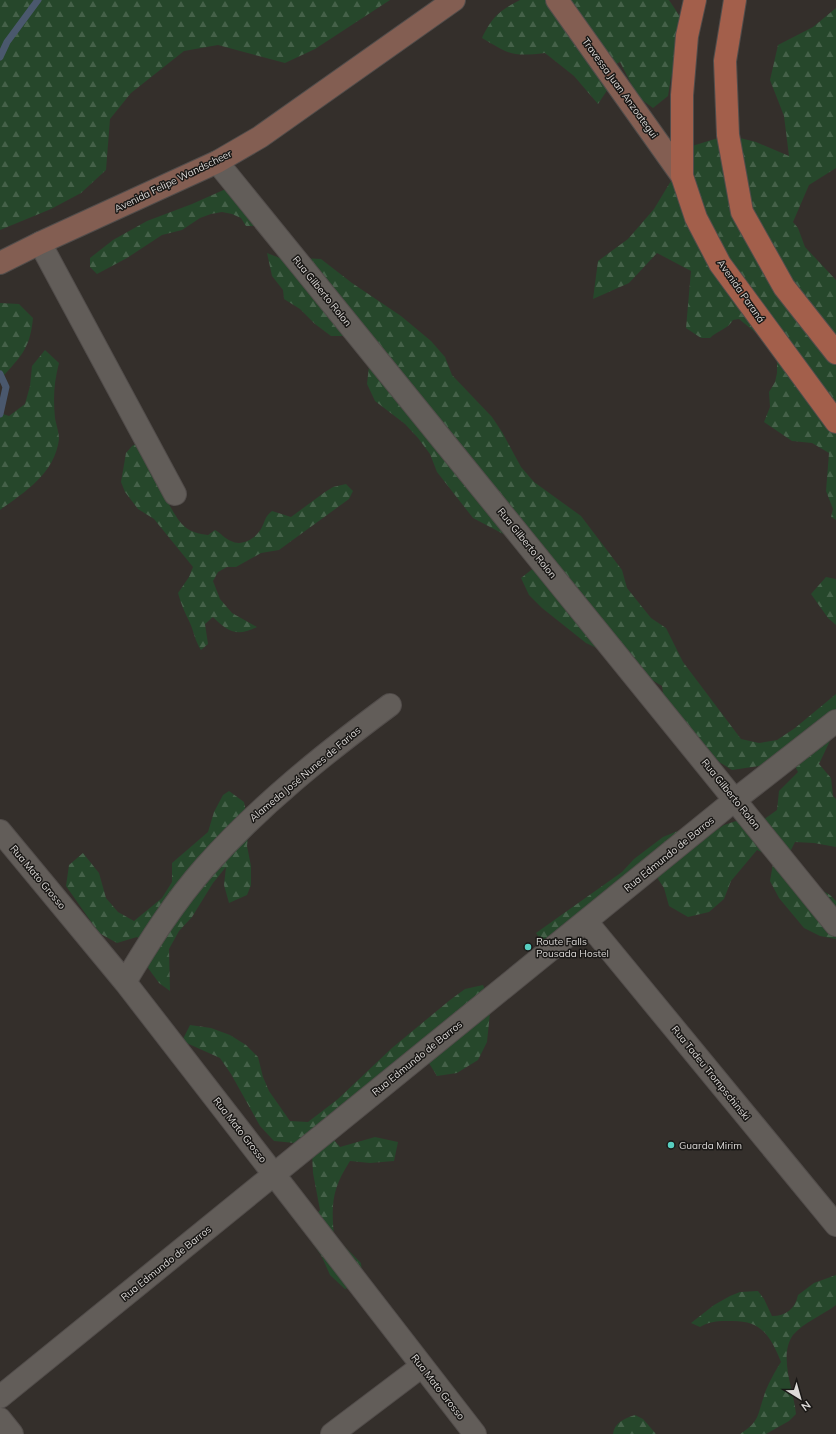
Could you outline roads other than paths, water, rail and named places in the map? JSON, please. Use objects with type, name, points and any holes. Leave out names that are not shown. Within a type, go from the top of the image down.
[{"type":"main road","name":"Avenida Felipe Wandscheer","points":[[0,263],[40,242],[216,162],[260,137],[454,0]]},
{"type":"main road","name":"Travessa Juan Anzoategui","points":[[557,0],[682,176]]},
{"type":"main road","name":"Avenida Paraná","points":[[694,0],[687,36],[682,95],[682,176],[696,218],[720,264],[836,422]]},
{"type":"main road","points":[[735,0],[725,61],[727,128],[742,212],[784,287],[836,353]]},
{"type":"street","name":"Rua Gilberto Rolon","points":[[216,162],[736,799],[836,925]]},
{"type":"street","points":[[40,242],[175,494]]},
{"type":"street","name":"Alameda José Nunes de Farias","points":[[125,982],[174,906],[204,868],[251,819],[334,747],[390,705]]},
{"type":"street","name":"Rua Edmundo de Barros","points":[[0,1397],[736,799],[836,721]]},
{"type":"street","name":"Rua Mato Grosso","points":[[0,831],[125,982],[475,1434]]},
{"type":"street","name":"Rua Tadeu Trompschinski","points":[[586,921],[836,1225]]},
{"type":"street","points":[[332,1434],[422,1366]]},
{"type":"street","points":[[0,1419],[12,1434]]},
{"type":"waterway","points":[[0,57],[7,42],[38,0]]},
{"type":"waterway","points":[[0,374],[6,387],[0,414]]},
{"type":"place","name":"Route Falls Pousada Hostel","points":[[528,947]]},
{"type":"place","name":"Guarda Mirim","points":[[671,1145]]}]
